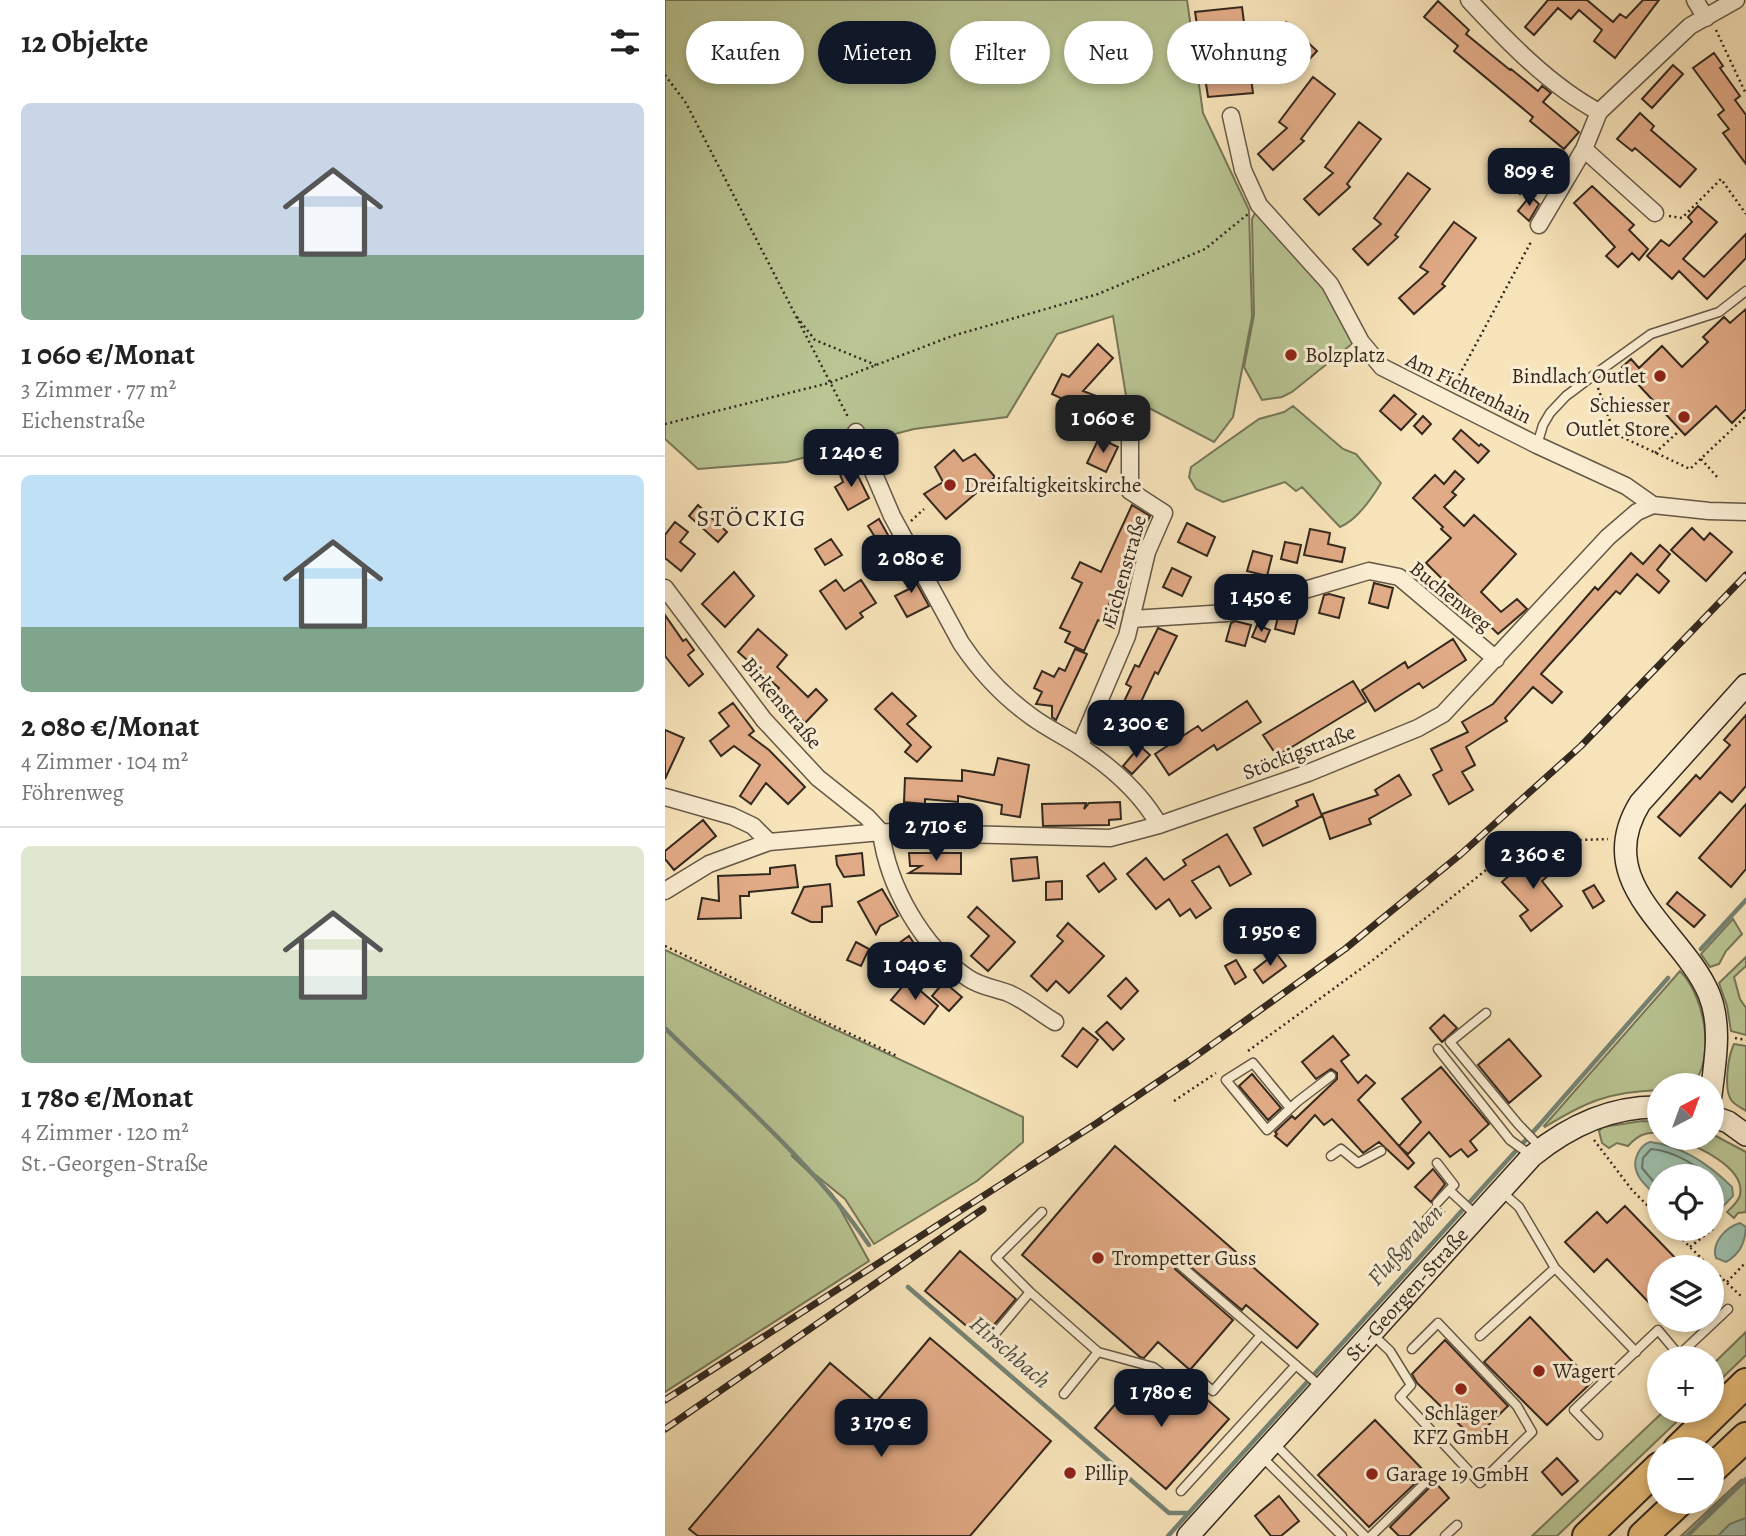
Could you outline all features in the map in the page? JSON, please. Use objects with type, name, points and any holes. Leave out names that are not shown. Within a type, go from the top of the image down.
[{"type":"highway","points":[[1690,1437],[1746,1383]]},
{"type":"highway","points":[[1724,1459],[1745,1441]]},
{"type":"highway","points":[[1587,1536],[1647,1478]]},
{"type":"highway","points":[[1643,1536],[1666,1514]]},
{"type":"street","points":[[1469,0],[1515,49],[1583,103],[1599,111]]},
{"type":"street","points":[[1695,0],[1706,18]]},
{"type":"street","points":[[1539,225],[1584,149],[1599,111],[1691,26],[1736,0]]},
{"type":"street","name":"Am Fichtenhain","points":[[1231,116],[1243,170],[1259,205],[1330,284],[1361,342],[1382,367],[1537,445],[1626,486],[1653,505]]},
{"type":"street","points":[[1584,149],[1655,213]]},
{"type":"street","name":"Eichenstraße","points":[[1080,746],[1127,635],[1147,552],[1164,513],[1129,491],[1130,413]]},
{"type":"street","points":[[856,432],[896,524],[974,663],[992,684],[1034,719],[1100,760],[1147,804],[1159,825]]},
{"type":"street","points":[[1653,505],[1746,512]]},
{"type":"street","name":"Stöckigstraße","points":[[665,891],[709,864],[769,842],[881,832],[1110,838],[1159,825],[1308,773],[1418,728],[1443,714],[1608,537],[1637,512],[1653,505]]},
{"type":"street","name":"Buchenweg","points":[[1132,619],[1227,613],[1369,571],[1399,577],[1496,659]]},
{"type":"street","name":"Birkenstraße","points":[[665,588],[764,720],[817,778],[867,817],[881,832]]},
{"type":"street","points":[[1713,1073],[1717,1040],[1709,993],[1695,969],[1660,925],[1634,885],[1625,856],[1626,841],[1631,818],[1640,803],[1746,685]]},
{"type":"street","points":[[665,797],[732,816],[753,826],[769,842]]},
{"type":"street","points":[[881,832],[883,851],[893,881],[925,935],[945,959],[968,979],[988,989],[1009,993],[1055,1022]]},
{"type":"street","name":"St.-Georgen-Straße","points":[[1188,1536],[1267,1449],[1319,1385],[1372,1334],[1473,1213],[1500,1190],[1533,1149],[1613,1111],[1647,1108]]},
{"type":"street","points":[[1724,1121],[1746,1135]]},
{"type":"lane","points":[[1537,445],[1550,413],[1566,396],[1594,375],[1651,334],[1719,312],[1746,291]]},
{"type":"lane","points":[[1486,1013],[1450,1042],[1522,1128],[1533,1149]]},
{"type":"lane","points":[[1438,1049],[1510,1140],[1533,1149]]},
{"type":"lane","points":[[1290,1108],[1253,1063],[1226,1080],[1267,1130],[1331,1076]]},
{"type":"lane","points":[[1331,1156],[1342,1149],[1358,1163],[1381,1151]]},
{"type":"lane","points":[[1437,1163],[1454,1185],[1437,1203]]},
{"type":"lane","points":[[1449,1190],[1473,1213]]},
{"type":"lane","points":[[1500,1190],[1519,1207],[1555,1268],[1636,1352]]},
{"type":"lane","points":[[1042,1212],[996,1258],[1098,1352],[1153,1367],[1182,1388],[1195,1377],[1213,1391],[1261,1335]]},
{"type":"lane","points":[[1180,1265],[1319,1385]]},
{"type":"lane","points":[[1481,1336],[1555,1268]]},
{"type":"lane","points":[[994,1335],[1030,1292]]},
{"type":"lane","points":[[1598,1435],[1574,1410],[1658,1330],[1679,1355],[1728,1309]]},
{"type":"lane","points":[[1372,1334],[1390,1351],[1411,1385],[1400,1397],[1480,1483],[1532,1432],[1517,1406],[1438,1324],[1412,1349]]},
{"type":"lane","points":[[1064,1394],[1098,1352]]},
{"type":"lane","points":[[1181,1491],[1296,1365]]},
{"type":"lane","points":[[1267,1449],[1342,1536]]},
{"type":"lane","points":[[1267,1449],[1365,1536]]},
{"type":"lane","points":[[1371,1536],[1429,1479]]},
{"type":"lane","points":[[1445,1536],[1457,1525]]},
{"type":"path","points":[[1706,18],[1714,26],[1746,94]]},
{"type":"path","points":[[665,75],[686,103],[856,432]]},
{"type":"path","points":[[1655,213],[1682,218],[1721,179],[1746,214]]},
{"type":"path","points":[[665,424],[829,383],[952,336],[1098,293],[1205,249],[1259,205]]},
{"type":"path","points":[[1445,400],[1539,225]]},
{"type":"path","points":[[794,314],[815,340],[876,365]]},
{"type":"path","points":[[1594,375],[1611,424],[1622,437],[1690,469],[1744,418],[1746,420]]},
{"type":"path","points":[[1655,453],[1678,432]]},
{"type":"path","points":[[1701,459],[1719,478]]},
{"type":"path","points":[[1249,1051],[1373,960],[1510,850],[1529,842],[1595,838],[1626,841]]},
{"type":"path","points":[[665,946],[897,1056]]},
{"type":"path","points":[[1174,1101],[1217,1072]]},
{"type":"path","points":[[1585,1122],[1594,1140],[1619,1175],[1647,1204]]},
{"type":"path","points":[[1684,1241],[1698,1255]]},
{"type":"path","points":[[1690,1247],[1698,1241]]},
{"type":"path","points":[[1742,1297],[1726,1283],[1746,1262]]},
{"type":"green space","points":[[665,0],[1187,0],[1190,21],[1167,21],[1167,84],[1199,84],[1203,113],[1249,210],[1252,317],[1233,417],[1214,442],[1126,396],[1113,316],[1057,334],[1007,417],[914,429],[787,462],[698,469],[665,439]]},
{"type":"green space","points":[[1257,209],[1324,287],[1353,343],[1292,392],[1282,397],[1262,400],[1244,367],[1254,315],[1252,219]]},
{"type":"green space","points":[[1293,406],[1343,449],[1356,454],[1381,483],[1358,514],[1340,527],[1302,487],[1296,491],[1285,482],[1223,502],[1196,489],[1189,477],[1191,467],[1259,419],[1284,412]]},
{"type":"green space","points":[[1733,919],[1742,934],[1726,951],[1719,964],[1710,967],[1701,954]]},
{"type":"green space","points":[[665,950],[1023,1117],[1023,1142],[977,1181],[874,1244],[845,1199],[791,1155],[832,1194],[869,1261],[665,1392]]},
{"type":"green space","points":[[1746,957],[1746,966],[1734,977],[1740,999],[1746,1008],[1746,1035],[1731,1031],[1727,1006],[1719,983]]},
{"type":"green space","points":[[1680,971],[1696,995],[1701,1010],[1706,1043],[1700,1073],[1647,1073],[1647,1091],[1626,1093],[1586,1104],[1544,1126]]},
{"type":"green space","points":[[1734,1044],[1746,1046],[1746,1111],[1729,1096],[1728,1065]]},
{"type":"green space","points":[[1647,1121],[1647,1134],[1628,1146],[1617,1143],[1609,1148],[1602,1143],[1599,1131],[1603,1127]]},
{"type":"green space","points":[[1724,1140],[1746,1152],[1746,1212],[1738,1213],[1734,1218],[1727,1212],[1737,1202],[1740,1185],[1724,1164],[1702,1150],[1724,1150]]},
{"type":"green space","points":[[1746,1332],[1746,1355],[1724,1376],[1724,1353]]},
{"type":"green space","points":[[1651,1423],[1675,1423],[1661,1437],[1647,1437],[1647,1450],[1557,1536],[1532,1536]]},
{"type":"green space","points":[[1746,1479],[1746,1518],[1730,1524],[1718,1536],[1681,1536],[1705,1514],[1724,1514],[1724,1496],[1741,1480]]},
{"type":"water","points":[[1647,1144],[1647,1150],[1680,1150],[1705,1164],[1647,1164],[1647,1187],[1635,1166],[1635,1160]]},
{"type":"water","points":[[1724,1180],[1732,1187],[1733,1196],[1724,1205]]},
{"type":"water","points":[[1740,1223],[1746,1227],[1738,1252],[1726,1262],[1724,1255],[1716,1255],[1715,1252],[1718,1241],[1724,1241],[1724,1233]]},
{"type":"water","points":[[1746,1518],[1746,1536],[1718,1536],[1730,1524]]},
{"type":"building","points":[[1548,0],[1587,0],[1613,22],[1620,14],[1626,18],[1643,0],[1659,0],[1615,58],[1594,41],[1602,30],[1579,10],[1571,19],[1558,8],[1534,35],[1525,27]]},
{"type":"building","points":[[1438,1],[1469,30],[1466,34],[1510,70],[1538,91],[1542,86],[1551,93],[1543,102],[1579,132],[1564,149],[1530,121],[1533,117],[1454,51],[1458,46],[1424,17]]},
{"type":"building","points":[[1242,7],[1244,21],[1196,21],[1195,12]]},
{"type":"building","points":[[1311,45],[1317,51],[1311,57]]},
{"type":"building","points":[[1714,53],[1723,66],[1720,68],[1740,96],[1735,100],[1746,115],[1746,164],[1723,133],[1729,129],[1718,115],[1724,110],[1693,68]]},
{"type":"building","points":[[1673,65],[1683,74],[1652,108],[1642,99]]},
{"type":"building","points":[[1313,77],[1335,94],[1301,139],[1304,141],[1273,170],[1258,154],[1287,128],[1279,122],[1308,84],[1311,84]]},
{"type":"building","points":[[1206,84],[1252,84],[1253,93],[1208,97]]},
{"type":"building","points":[[1640,113],[1654,126],[1651,130],[1696,169],[1680,187],[1635,148],[1632,151],[1617,139]]},
{"type":"building","points":[[1359,122],[1381,139],[1347,184],[1350,187],[1319,215],[1304,199],[1333,173],[1325,167]]},
{"type":"building","points":[[1511,153],[1537,175],[1520,194],[1494,171]]},
{"type":"building","points":[[1408,173],[1430,189],[1395,235],[1398,237],[1368,265],[1353,249],[1381,224],[1374,218]]},
{"type":"building","points":[[1592,186],[1634,225],[1629,230],[1648,249],[1639,260],[1632,253],[1618,267],[1606,256],[1615,247],[1574,203]]},
{"type":"building","points":[[1530,196],[1539,204],[1529,221],[1518,211]]},
{"type":"building","points":[[1698,206],[1717,222],[1683,259],[1704,277],[1746,234],[1746,258],[1707,299],[1679,271],[1672,279],[1647,256],[1661,240],[1669,246],[1692,222],[1688,217]]},
{"type":"building","points":[[1454,222],[1476,238],[1442,284],[1445,286],[1414,314],[1399,298],[1428,272],[1420,267]]},
{"type":"building","name":"Bindlach Outlet","points":[[1746,309],[1746,409],[1732,423],[1716,406],[1685,435],[1622,367],[1631,359],[1639,368],[1662,346],[1682,367],[1708,342],[1703,337],[1724,317],[1730,323]]},
{"type":"building","points":[[1098,344],[1113,358],[1083,391],[1107,400],[1097,427],[1061,416],[1065,400],[1052,394],[1062,374],[1069,377]]},
{"type":"building","points":[[1394,395],[1416,414],[1401,430],[1380,411]]},
{"type":"building","points":[[1423,416],[1431,424],[1422,434],[1414,426]]},
{"type":"building","points":[[1461,430],[1489,451],[1478,463],[1453,439]]},
{"type":"building","points":[[1099,438],[1118,447],[1106,472],[1087,463]]},
{"type":"building","name":"Dreifaltigkeitskirche","points":[[954,450],[963,461],[975,454],[995,477],[946,519],[924,494],[943,482],[935,467]]},
{"type":"building","points":[[853,466],[869,498],[848,510],[835,487],[843,482],[839,472]]},
{"type":"building","points":[[1455,471],[1464,479],[1452,492],[1456,495],[1444,507],[1464,526],[1474,515],[1516,554],[1481,592],[1501,612],[1517,599],[1527,609],[1498,634],[1426,563],[1451,538],[1413,498],[1435,475],[1444,484]]},
{"type":"building","points":[[698,505],[727,532],[718,542],[689,516]]},
{"type":"building","points":[[1132,505],[1150,516],[1109,604],[1122,611],[1114,628],[1098,620],[1084,651],[1065,642],[1070,632],[1060,628],[1082,583],[1072,578],[1080,562],[1101,572]]},
{"type":"building","points":[[879,519],[898,553],[877,564],[865,542],[875,537],[868,526]]},
{"type":"building","points":[[675,522],[688,532],[680,542],[695,554],[681,571],[665,558],[665,535]]},
{"type":"building","points":[[1187,523],[1215,537],[1207,556],[1178,542]]},
{"type":"building","points":[[1692,528],[1704,540],[1710,533],[1732,552],[1706,581],[1671,550]]},
{"type":"building","points":[[1310,529],[1330,533],[1328,544],[1345,548],[1342,562],[1304,555]]},
{"type":"building","points":[[831,539],[842,555],[825,565],[815,549]]},
{"type":"building","points":[[1285,542],[1301,545],[1297,563],[1281,559]]},
{"type":"building","points":[[1660,545],[1670,554],[1657,570],[1669,581],[1659,593],[1637,574],[1620,594],[1616,591],[1541,674],[1562,692],[1552,703],[1533,687],[1505,718],[1507,721],[1466,747],[1475,765],[1462,772],[1473,790],[1449,804],[1433,775],[1442,770],[1431,749],[1468,732],[1462,722],[1493,704],[1595,587],[1598,590],[1631,553],[1643,564]]},
{"type":"building","points":[[1253,551],[1272,556],[1267,576],[1247,571]]},
{"type":"building","points":[[907,566],[929,606],[907,617],[895,596],[909,589],[898,572]]},
{"type":"building","points":[[1172,568],[1191,577],[1182,596],[1163,587]]},
{"type":"building","points":[[734,572],[754,596],[725,627],[702,604]]},
{"type":"building","points":[[836,580],[844,591],[861,580],[876,603],[860,613],[863,617],[846,629],[820,591]]},
{"type":"building","points":[[1374,583],[1393,588],[1388,608],[1369,603]]},
{"type":"building","points":[[1324,595],[1344,598],[1339,618],[1319,613]]},
{"type":"building","points":[[1280,609],[1299,614],[1294,634],[1275,629]]},
{"type":"building","points":[[665,615],[683,641],[686,639],[694,650],[688,655],[703,674],[689,686],[665,656]]},
{"type":"building","points":[[1235,621],[1251,625],[1245,646],[1226,641],[1231,623]]},
{"type":"building","points":[[1257,625],[1270,630],[1265,642],[1252,637]]},
{"type":"building","points":[[1158,628],[1177,636],[1158,674],[1155,672],[1133,719],[1119,712],[1131,687],[1126,684],[1135,665],[1139,667]]},
{"type":"building","points":[[758,629],[787,655],[777,667],[808,697],[816,689],[827,700],[805,723],[774,693],[779,688],[738,652]]},
{"type":"building","points":[[1453,639],[1466,660],[1423,688],[1419,683],[1375,711],[1362,690],[1405,662],[1408,668]]},
{"type":"building","points":[[1075,649],[1087,654],[1056,720],[1052,717],[1052,706],[1036,704],[1042,692],[1034,688],[1042,671],[1054,677],[1059,668],[1065,671]]},
{"type":"building","points":[[1353,681],[1366,702],[1277,756],[1263,735]]},
{"type":"building","points":[[892,693],[916,716],[907,724],[931,747],[917,762],[905,752],[911,745],[875,709]]},
{"type":"building","points":[[1247,701],[1261,722],[1217,750],[1214,745],[1169,775],[1155,754],[1198,726],[1202,731]]},
{"type":"building","points":[[733,703],[754,731],[749,735],[769,750],[805,787],[788,804],[766,783],[751,804],[740,796],[760,765],[734,746],[721,756],[710,741],[729,726],[719,713]]},
{"type":"building","points":[[1107,711],[1126,720],[1117,739],[1098,730]]},
{"type":"building","points":[[1746,715],[1746,786],[1732,802],[1720,792],[1680,836],[1658,817],[1696,775],[1700,779],[1730,745],[1724,740]]},
{"type":"building","points":[[665,730],[684,738],[665,779]]},
{"type":"building","points":[[1140,746],[1150,755],[1132,774],[1123,766]]},
{"type":"building","points":[[998,758],[1029,765],[1020,817],[1001,814],[1002,805],[958,796],[958,802],[925,799],[925,804],[904,802],[905,778],[962,781],[962,770],[994,775]]},
{"type":"building","points":[[1399,775],[1411,795],[1369,819],[1371,824],[1330,839],[1322,814],[1378,795],[1375,790]]},
{"type":"building","points":[[1313,794],[1322,816],[1263,846],[1254,828],[1298,806],[1296,801]]},
{"type":"building","points":[[1120,802],[1121,819],[1109,820],[1109,825],[1043,826],[1042,804],[1086,803],[1084,809],[1089,803]]},
{"type":"building","points":[[1746,804],[1746,869],[1731,887],[1699,858]]},
{"type":"building","points":[[703,820],[716,836],[674,870],[665,859],[665,851]]},
{"type":"building","points":[[1227,834],[1251,874],[1230,886],[1219,866],[1192,881],[1211,908],[1196,918],[1190,909],[1180,916],[1169,899],[1156,909],[1127,874],[1146,858],[1164,880],[1186,865],[1183,860]]},
{"type":"building","points":[[862,853],[864,875],[844,877],[837,865],[836,856]]},
{"type":"building","points":[[909,853],[961,853],[961,874],[909,873],[921,866],[910,866]]},
{"type":"building","points":[[1533,853],[1551,873],[1542,881],[1562,906],[1531,931],[1520,916],[1528,910],[1502,882]]},
{"type":"building","points":[[1037,857],[1039,878],[1013,881],[1011,859]]},
{"type":"building","points":[[1104,863],[1116,879],[1099,892],[1087,876]]},
{"type":"building","points":[[795,865],[798,887],[749,892],[749,896],[740,896],[741,918],[698,919],[702,898],[719,901],[718,876],[770,874],[770,868]]},
{"type":"building","points":[[1062,881],[1062,899],[1046,900],[1046,882]]},
{"type":"building","points":[[830,884],[832,906],[822,907],[822,922],[811,922],[792,913],[804,887]]},
{"type":"building","points":[[1594,885],[1604,901],[1593,908],[1583,891]]},
{"type":"building","points":[[882,889],[898,916],[880,926],[876,934],[858,902]]},
{"type":"building","points":[[1677,892],[1705,915],[1694,927],[1667,904]]},
{"type":"building","points":[[977,907],[1015,942],[988,971],[971,956],[989,936],[968,917]]},
{"type":"building","points":[[1068,923],[1104,956],[1069,993],[1056,981],[1047,991],[1031,976],[1063,941],[1057,936]]},
{"type":"building","points":[[909,936],[920,952],[906,962],[895,946]]},
{"type":"building","points":[[856,942],[869,949],[861,966],[847,960]]},
{"type":"building","points":[[1276,953],[1286,966],[1263,983],[1254,970]]},
{"type":"building","points":[[1236,960],[1246,977],[1235,984],[1225,966]]},
{"type":"building","points":[[1126,978],[1138,991],[1121,1009],[1108,996]]},
{"type":"building","points":[[908,980],[938,1006],[924,1024],[891,1000]]},
{"type":"building","points":[[944,982],[962,997],[949,1011],[932,996]]},
{"type":"building","points":[[1444,1015],[1457,1028],[1442,1042],[1430,1028]]},
{"type":"building","points":[[1107,1022],[1124,1039],[1113,1050],[1096,1032]]},
{"type":"building","points":[[1083,1028],[1098,1040],[1077,1067],[1062,1056]]},
{"type":"building","points":[[1333,1036],[1349,1055],[1341,1061],[1358,1083],[1366,1075],[1375,1083],[1358,1100],[1414,1163],[1408,1169],[1379,1142],[1363,1153],[1332,1119],[1324,1125],[1315,1115],[1287,1146],[1275,1136],[1275,1132],[1292,1116],[1295,1119],[1337,1079],[1337,1073],[1331,1069],[1316,1079],[1302,1062]]},
{"type":"building","points":[[1509,1039],[1541,1076],[1509,1103],[1478,1065]]},
{"type":"building","points":[[1441,1067],[1489,1124],[1470,1141],[1477,1150],[1468,1157],[1461,1149],[1450,1157],[1429,1132],[1408,1154],[1399,1146],[1421,1122],[1402,1099]]},
{"type":"building","points":[[1252,1074],[1281,1108],[1268,1120],[1239,1086]]},
{"type":"building","name":"Trompetter Guss","points":[[1115,1146],[1318,1324],[1297,1348],[1246,1305],[1242,1310],[1181,1259],[1175,1261],[1175,1269],[1233,1320],[1190,1370],[1158,1342],[1144,1358],[1140,1357],[1022,1255]]},
{"type":"building","points":[[1433,1169],[1445,1184],[1431,1202],[1415,1187]]},
{"type":"building","points":[[1625,1206],[1647,1229],[1647,1241],[1659,1241],[1672,1255],[1647,1255],[1647,1301],[1607,1259],[1594,1272],[1565,1242],[1597,1212],[1607,1223]]},
{"type":"building","points":[[1432,1207],[1444,1212],[1432,1225],[1423,1217]]},
{"type":"building","points":[[960,1251],[1016,1299],[982,1339],[925,1291]]},
{"type":"building","name":"Wagert","points":[[1530,1317],[1592,1382],[1547,1425],[1484,1362]]},
{"type":"building","points":[[930,1338],[1051,1441],[970,1536],[698,1536],[689,1529],[830,1363],[876,1402]]},
{"type":"building","name":"Schläger KFZ GmbH","points":[[1445,1340],[1508,1406],[1474,1439],[1417,1383],[1412,1374]]},
{"type":"building","points":[[1141,1374],[1175,1403],[1193,1387],[1229,1419],[1166,1489],[1095,1428]]},
{"type":"building","name":"Garage 19 GmbH","points":[[1375,1420],[1426,1473],[1369,1527],[1318,1475]]},
{"type":"building","points":[[1557,1458],[1578,1481],[1562,1495],[1542,1472]]},
{"type":"building","points":[[1435,1482],[1449,1498],[1409,1536],[1399,1536],[1390,1527]]},
{"type":"building","points":[[1279,1496],[1299,1521],[1281,1536],[1271,1536],[1255,1516]]},
{"type":"waterway","name":"Flußgraben","points":[[1701,949],[1746,900]]},
{"type":"waterway","name":"Flußgraben","points":[[1168,1536],[1542,1122],[1668,978]]},
{"type":"waterway","name":"Hirschbach","points":[[665,1028],[799,1159],[869,1245]]},
{"type":"waterway","name":"Hirschbach","points":[[908,1287],[1169,1513],[1189,1513]]},
{"type":"waterway","points":[[1687,1536],[1746,1479]]},
{"type":"railway","points":[[665,1400],[1097,1123],[1345,949],[1461,854],[1581,746],[1746,575]]},
{"type":"railway","points":[[665,1429],[983,1209]]},
{"type":"place","name":"Bolzplatz","points":[[1291,355]]},
{"type":"place","name":"Bindlach Outlet","points":[[1660,376]]},
{"type":"place","name":"Schiesser Outlet Store","points":[[1684,417]]},
{"type":"place","name":"Dreifaltigkeitskirche","points":[[950,485]]},
{"type":"place","name":"Trompetter Guss","points":[[1098,1258]]},
{"type":"place","name":"Wagert","points":[[1539,1371]]},
{"type":"place","name":"Schläger KFZ GmbH","points":[[1461,1389]]},
{"type":"place","name":"Pillip","points":[[1070,1473]]},
{"type":"place","name":"Garage 19 GmbH","points":[[1372,1474]]},
{"type":"district","name":"STÖCKIG","points":[[752,518]]}]
